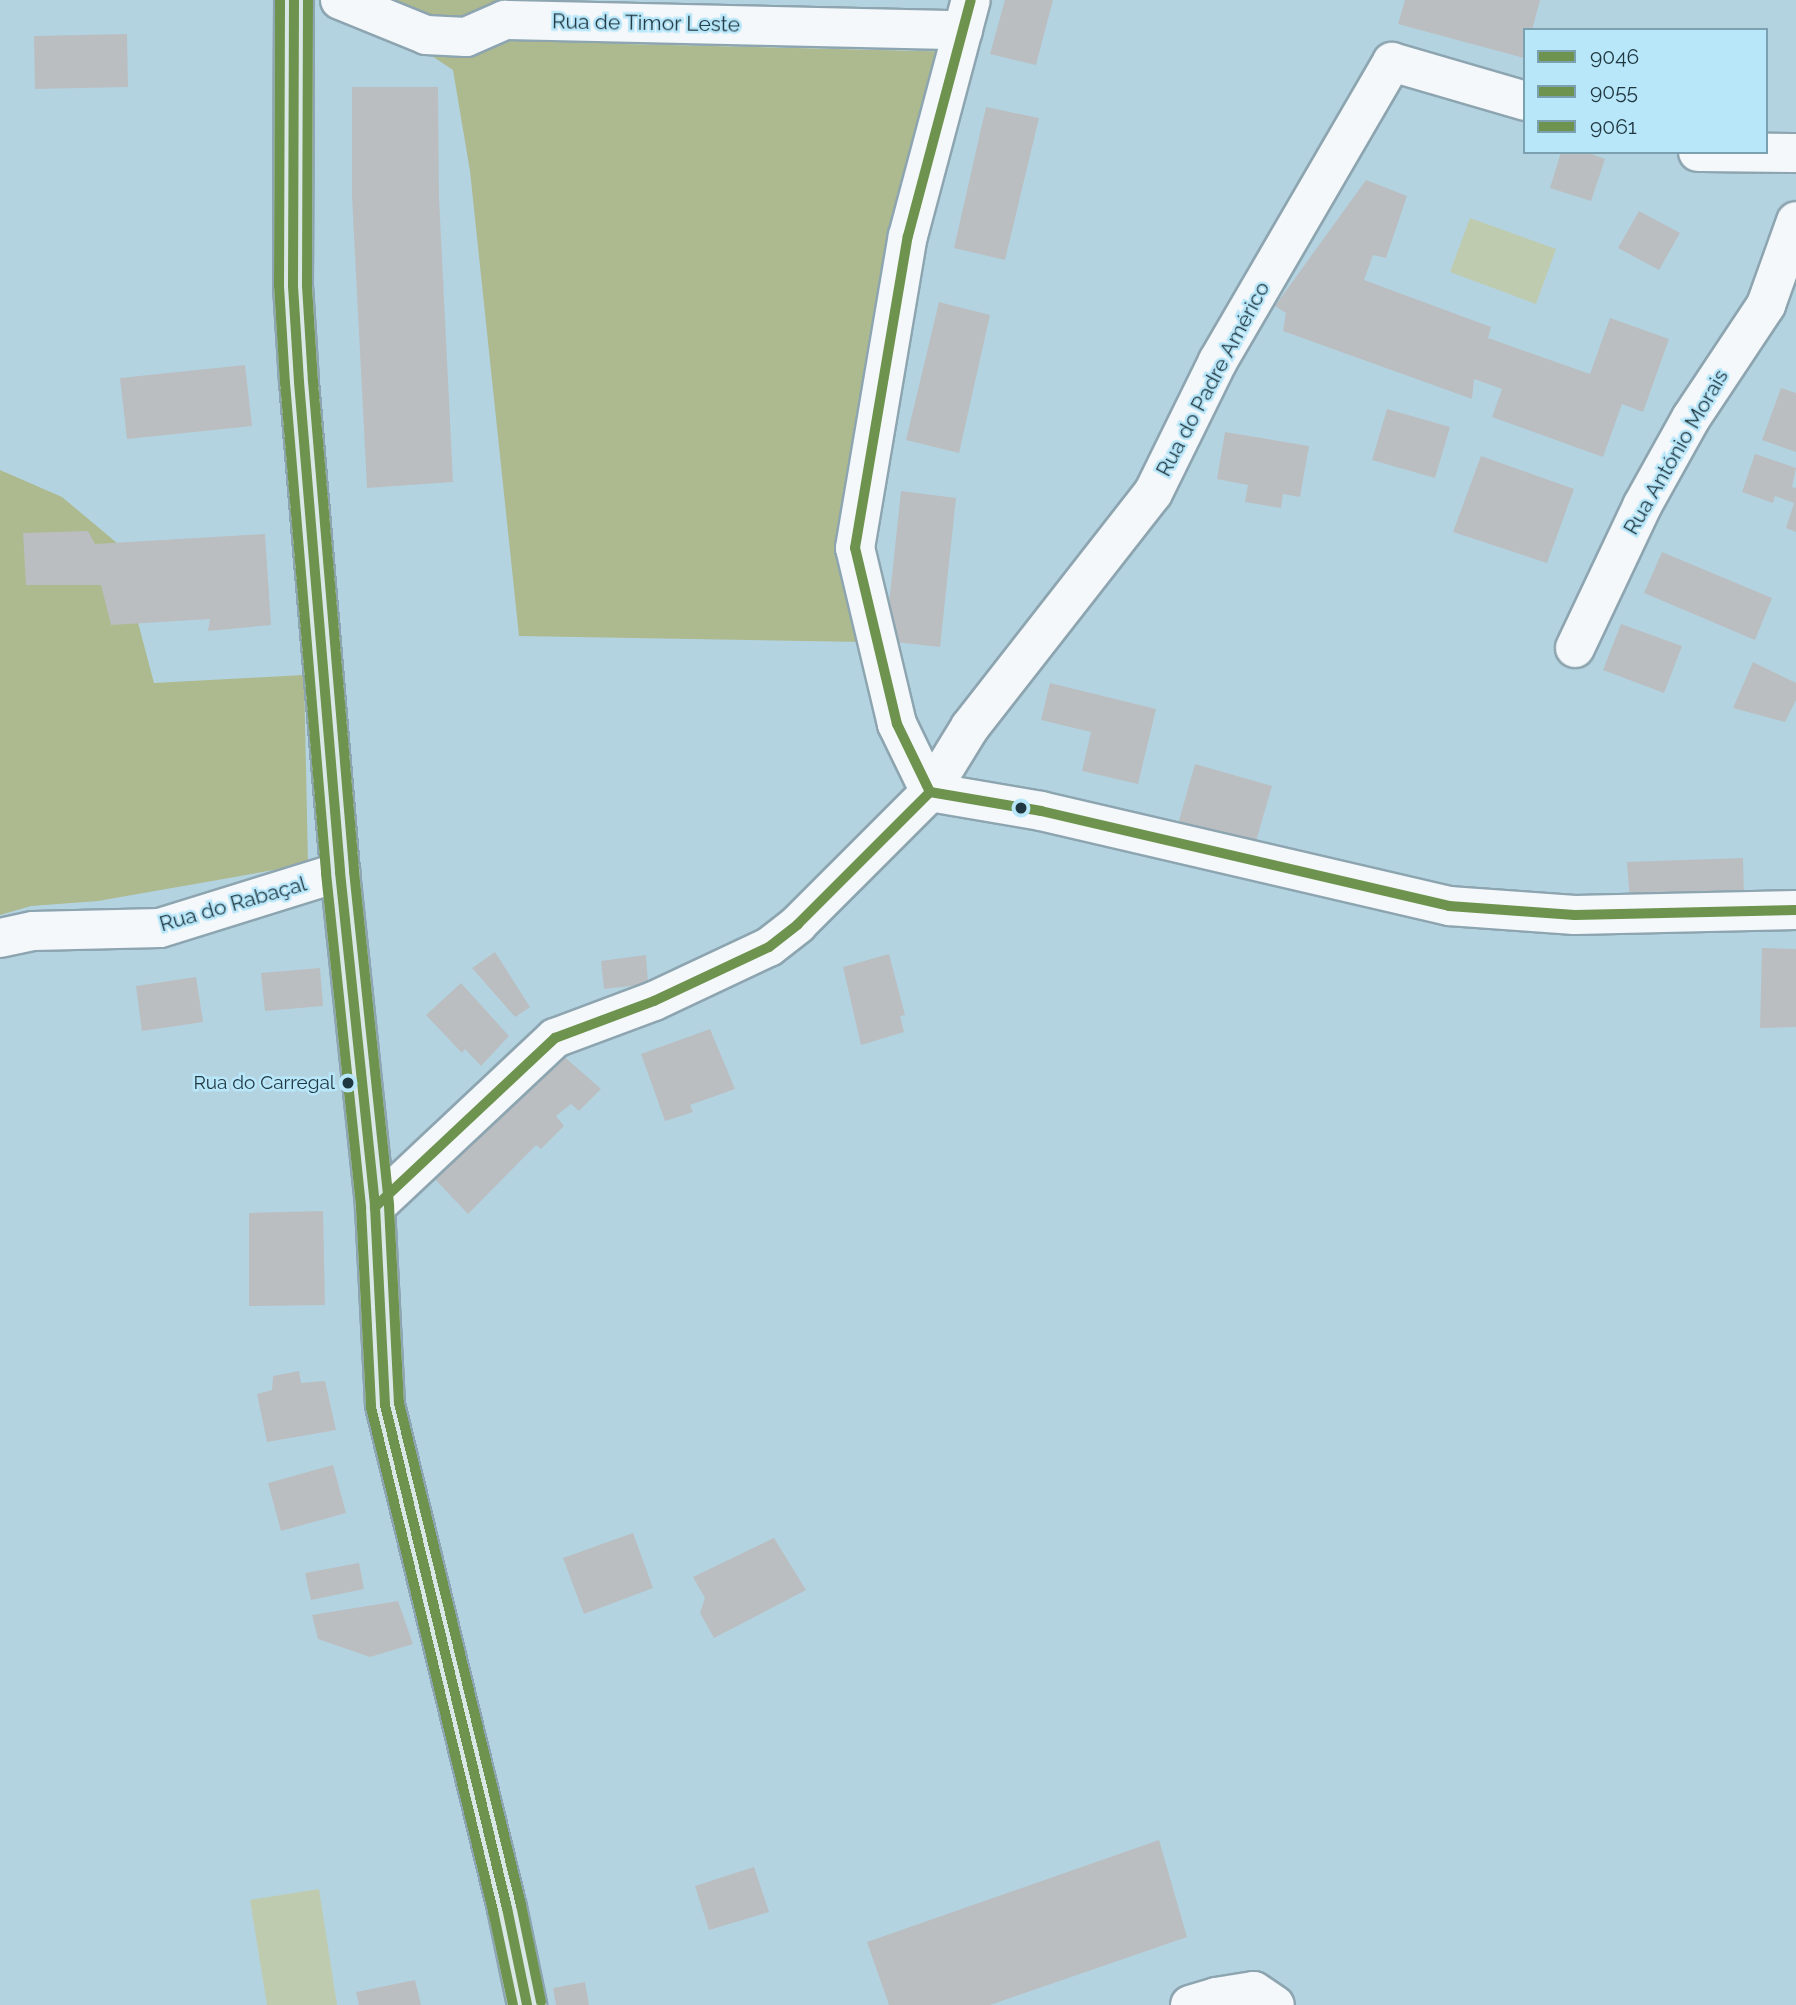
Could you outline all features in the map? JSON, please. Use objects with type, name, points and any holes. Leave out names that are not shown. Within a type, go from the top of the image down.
[{"type":"main road","points":[[294,0],[294,300],[340,873],[374,1207],[385,1405],[507,1908],[527,2005]]},
{"type":"street","name":"Rua de Timor Leste","points":[[340,0],[426,35],[466,37],[505,20],[570,11],[967,15]]},
{"type":"street","points":[[930,792],[897,724],[855,548],[908,236],[967,15]]},
{"type":"street","name":"Rua do Padre Américo","points":[[930,792],[970,727],[1153,493],[1218,361],[1392,62],[1523,100]]},
{"type":"street","points":[[1768,153],[1796,153]]},
{"type":"street","name":"Rua António Morais","points":[[1575,648],[1660,473],[1691,418],[1766,305],[1796,221]]},
{"type":"street","points":[[930,792],[1094,822],[1337,882],[1449,906],[1575,915],[1796,910]]},
{"type":"street","points":[[374,1207],[555,1038],[654,1001],[769,947],[798,924],[930,792]]},
{"type":"street","name":"Rua do Rabaçal","points":[[0,938],[33,931],[160,928],[340,873]]},
{"type":"street","points":[[1190,2005],[1216,1997],[1254,1992],[1275,2005]]},
{"type":"green space","points":[[348,0],[563,0],[562,23],[625,44],[963,52],[872,450],[864,642],[519,636],[470,171],[453,70]]},
{"type":"green space","points":[[1470,218],[1556,249],[1536,304],[1450,272]]},
{"type":"green space","points":[[0,470],[62,497],[117,543],[154,683],[304,675],[308,864],[98,901],[31,906],[0,915]]},
{"type":"green space","points":[[319,1889],[337,2005],[267,2005],[250,1900]]},
{"type":"building","points":[[1005,0],[1053,0],[1036,65],[990,54]]},
{"type":"building","points":[[1405,0],[1540,0],[1533,28],[1523,28],[1523,58],[1398,24]]},
{"type":"building","points":[[127,34],[128,87],[35,89],[34,36]]},
{"type":"building","points":[[352,87],[438,87],[439,197],[453,482],[367,488],[352,197]]},
{"type":"building","points":[[986,107],[1039,118],[1005,260],[954,248]]},
{"type":"building","points":[[1560,154],[1591,154],[1605,159],[1591,201],[1550,188]]},
{"type":"building","points":[[1366,180],[1407,196],[1386,258],[1373,255],[1364,280],[1491,327],[1488,338],[1590,374],[1610,318],[1669,339],[1643,412],[1622,404],[1603,457],[1492,417],[1502,389],[1474,379],[1472,399],[1283,331],[1286,313],[1275,306]]},
{"type":"building","points":[[1639,211],[1680,233],[1659,270],[1618,248]]},
{"type":"building","points":[[939,302],[990,315],[959,453],[906,440]]},
{"type":"building","points":[[245,365],[252,426],[127,439],[120,378]]},
{"type":"building","points":[[1781,388],[1796,393],[1796,452],[1762,440]]},
{"type":"building","points":[[1387,409],[1450,427],[1435,478],[1372,460]]},
{"type":"building","points":[[1225,432],[1309,446],[1300,497],[1283,494],[1281,508],[1245,502],[1248,485],[1217,479]]},
{"type":"building","points":[[1755,454],[1796,468],[1792,487],[1796,488],[1796,532],[1786,528],[1794,503],[1775,496],[1773,503],[1742,492]]},
{"type":"building","points":[[1481,456],[1574,489],[1547,563],[1453,532]]},
{"type":"building","points":[[901,491],[956,498],[940,647],[885,641]]},
{"type":"building","points":[[88,531],[95,544],[265,534],[271,625],[208,631],[210,619],[111,625],[101,585],[26,585],[23,533]]},
{"type":"building","points":[[1662,552],[1772,598],[1755,640],[1644,593]]},
{"type":"building","points":[[1621,624],[1682,646],[1664,693],[1603,670]]},
{"type":"building","points":[[1753,662],[1796,683],[1796,700],[1785,722],[1733,708]]},
{"type":"building","points":[[1050,683],[1156,709],[1138,784],[1082,771],[1091,732],[1041,720]]},
{"type":"building","points":[[1195,764],[1272,786],[1254,848],[1175,835]]},
{"type":"building","points":[[1743,858],[1744,897],[1630,901],[1627,862]]},
{"type":"building","points":[[1762,948],[1796,949],[1796,1027],[1760,1028]]},
{"type":"building","points":[[495,952],[530,1007],[515,1017],[472,968]]},
{"type":"building","points":[[889,954],[905,1015],[900,1016],[904,1032],[861,1045],[843,967]]},
{"type":"building","points":[[646,955],[648,984],[604,989],[601,961]]},
{"type":"building","points":[[320,968],[323,1006],[265,1011],[261,973]]},
{"type":"building","points":[[196,977],[203,1022],[142,1031],[136,986]]},
{"type":"building","points":[[461,983],[509,1036],[481,1066],[465,1049],[462,1053],[426,1015]]},
{"type":"building","points":[[710,1029],[735,1089],[690,1105],[693,1112],[665,1121],[641,1054]]},
{"type":"building","points":[[560,1053],[601,1089],[579,1111],[571,1104],[556,1116],[564,1126],[541,1149],[536,1145],[468,1214],[433,1177]]},
{"type":"building","points":[[323,1211],[325,1305],[249,1306],[249,1213]]},
{"type":"building","points":[[299,1371],[301,1383],[325,1381],[336,1430],[267,1442],[257,1394],[272,1390],[273,1376]]},
{"type":"building","points":[[333,1465],[346,1513],[281,1531],[268,1483]]},
{"type":"building","points":[[633,1533],[653,1588],[584,1614],[563,1558]]},
{"type":"building","points":[[774,1538],[806,1590],[714,1638],[700,1613],[705,1598],[693,1577]]},
{"type":"building","points":[[359,1563],[364,1589],[311,1600],[305,1573]]},
{"type":"building","points":[[398,1601],[413,1644],[370,1657],[318,1639],[312,1615]]},
{"type":"building","points":[[1159,1840],[1187,1937],[990,2005],[889,2005],[867,1942]]},
{"type":"building","points":[[754,1867],[769,1912],[709,1930],[695,1886]]},
{"type":"building","points":[[415,1980],[421,2005],[359,2005],[356,1992]]},
{"type":"building","points":[[585,1982],[589,2005],[556,2005],[553,1988]]},
{"type":"transit line","name":"9055","points":[[280,0],[279,286],[285,383],[326,873],[361,1208],[371,1407],[493,1911],[513,2005]]},
{"type":"transit line","name":"9046","points":[[294,0],[293,286],[299,382],[340,872],[375,1207],[385,1405],[507,1908],[527,2005]]},
{"type":"transit line","name":"9061","points":[[308,0],[307,286],[313,381],[354,871],[389,1206],[399,1403],[521,1905],[541,2002]]},
{"type":"transit line","name":"9046","points":[[930,792],[897,724],[855,548],[908,236],[971,0]]},
{"type":"transit line","name":"9046","points":[[930,792],[1041,811],[1449,906],[1575,915],[1796,910]]},
{"type":"transit line","name":"9046","points":[[375,1207],[555,1038],[654,1001],[769,947],[798,924],[930,792]]},
{"type":"place","name":"Rua do Carregal","points":[[348,1083]]}]
